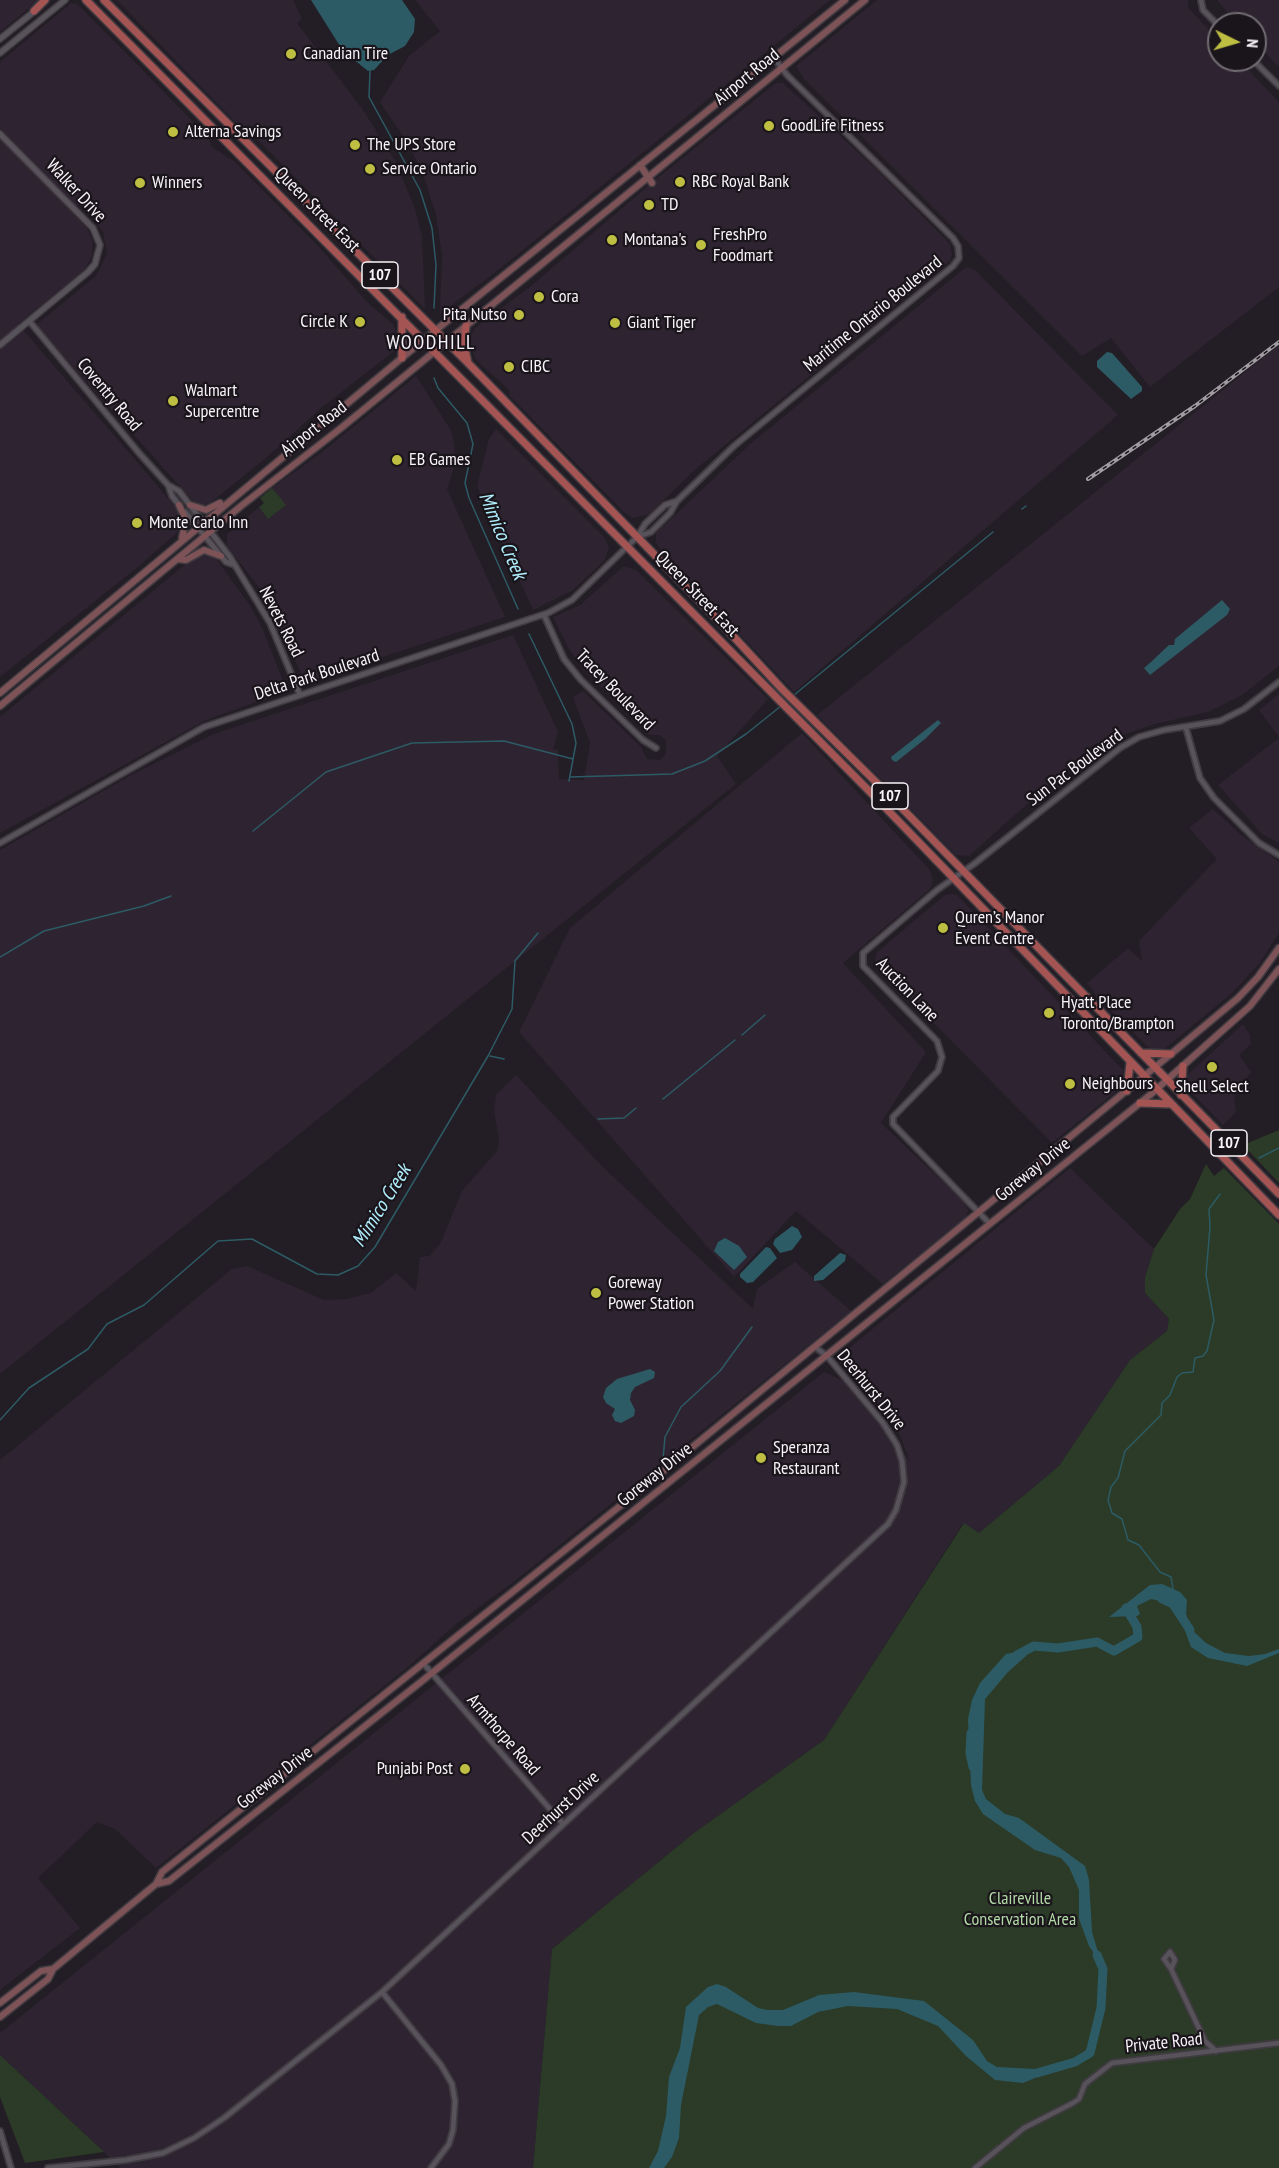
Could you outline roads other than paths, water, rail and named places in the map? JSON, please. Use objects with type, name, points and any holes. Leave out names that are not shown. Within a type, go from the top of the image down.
[{"type":"main road","points":[[34,11],[46,0]]},
{"type":"main road","name":"Queen Street East","points":[[86,0],[554,470],[954,878],[1279,1215]]},
{"type":"main road","name":"Queen Street East","points":[[104,0],[468,363],[814,722],[964,871],[1279,1194]]},
{"type":"main road","points":[[110,0],[122,12],[121,17]]},
{"type":"main road","name":"Airport Road","points":[[0,693],[402,358],[845,0]]},
{"type":"main road","name":"Airport Road","points":[[0,706],[207,534],[650,180],[865,0]]},
{"type":"main road","points":[[640,165],[650,180]]},
{"type":"main road","points":[[402,317],[402,358]]},
{"type":"main road","points":[[466,326],[464,344],[468,363]]},
{"type":"main road","points":[[554,470],[559,470],[570,481],[580,478]]},
{"type":"main road","points":[[190,505],[206,510],[232,498]]},
{"type":"main road","points":[[175,546],[186,528],[186,517],[179,505]]},
{"type":"main road","points":[[177,559],[186,560],[204,550],[220,556]]},
{"type":"main road","name":"Goreway Drive","points":[[0,2017],[48,1979],[53,1969],[156,1884],[162,1872],[815,1347],[1144,1077],[1238,998],[1258,977],[1279,948]]},
{"type":"main road","name":"Goreway Drive","points":[[156,1884],[169,1881],[432,1673],[1140,1103],[1250,1006],[1279,969]]},
{"type":"main road","points":[[1141,1053],[1171,1054]]},
{"type":"main road","points":[[1127,1091],[1130,1063]]},
{"type":"main road","points":[[1181,1095],[1183,1066]]},
{"type":"main road","points":[[1140,1103],[1170,1104]]},
{"type":"main road","name":"Goreway Drive","points":[[0,2002],[40,1971],[53,1969]]},
{"type":"street","points":[[0,53],[65,0]]},
{"type":"street","points":[[0,39],[34,11]]},
{"type":"street","name":"Maritime Ontario Boulevard","points":[[637,537],[651,532],[670,513],[677,501],[734,446],[953,266],[959,258],[958,246],[953,238],[774,58]]},
{"type":"street","points":[[1265,72],[1279,86]]},
{"type":"street","name":"Walker Drive","points":[[0,134],[93,228],[100,245],[95,264],[88,272],[0,345]]},
{"type":"street","name":"Coventry Road","points":[[30,322],[168,484],[179,491],[203,522],[207,534]]},
{"type":"street","name":"Coventry Road","points":[[168,484],[172,496],[179,505],[197,527],[207,534]]},
{"type":"street","name":"Maritime Ontario Boulevard","points":[[637,537],[645,524],[665,505],[677,501]]},
{"type":"street","name":"Nevets Road","points":[[207,534],[220,556],[232,564]]},
{"type":"street","name":"Nevets Road","points":[[207,534],[232,564],[270,622],[300,695]]},
{"type":"street","name":"Delta Park Boulevard","points":[[0,843],[204,727],[544,615],[572,600],[637,537]]},
{"type":"street","name":"Tracey Boulevard","points":[[544,615],[564,659],[581,680],[643,740],[656,748]]},
{"type":"street","name":"Sun Pac Boulevard","points":[[964,871],[1120,748],[1139,737],[1220,721],[1245,709],[1279,682]]},
{"type":"street","points":[[1186,728],[1200,778],[1215,800],[1259,843],[1279,855]]},
{"type":"street","name":"Auction Lane","points":[[964,871],[865,950],[861,961],[937,1041],[942,1057],[938,1071],[893,1117],[893,1125],[990,1224]]},
{"type":"street","name":"Deerhurst Drive","points":[[48,2168],[147,2157],[163,2153],[194,2138],[224,2118],[382,1992],[878,1534],[896,1510],[904,1474],[902,1461],[892,1435],[827,1356],[815,1347]]},
{"type":"street","name":"Armthorpe Road","points":[[423,1663],[563,1824]]},
{"type":"street","name":"Private Road","points":[[1171,1969],[1205,2041],[1216,2051]]},
{"type":"street","points":[[382,1992],[441,2065],[452,2084],[455,2101],[453,2130],[449,2144],[431,2168]]},
{"type":"street","name":"Private Road","points":[[975,2168],[1024,2128],[1073,2103],[1085,2084],[1112,2063],[1279,2043]]},
{"type":"street","points":[[0,2131],[11,2168]]},
{"type":"water","points":[[311,0],[402,0],[415,19],[414,32],[405,46],[388,55],[374,70],[368,71],[343,51]]},
{"type":"water","points":[[1107,352],[1112,353],[1142,387],[1142,391],[1131,399],[1097,367],[1097,361]]},
{"type":"water","points":[[1222,600],[1230,609],[1227,615],[1150,675],[1144,668],[1169,645],[1174,645],[1175,639]]},
{"type":"water","points":[[938,720],[941,723],[925,739],[896,762],[892,760],[891,757]]},
{"type":"water","points":[[792,1226],[798,1229],[802,1237],[792,1250],[780,1253],[773,1244],[775,1239]]},
{"type":"water","points":[[725,1238],[739,1246],[747,1257],[734,1270],[714,1251],[718,1242]]},
{"type":"water","points":[[766,1247],[770,1248],[777,1258],[753,1282],[747,1283],[740,1277],[740,1274]]},
{"type":"water","points":[[840,1253],[846,1255],[845,1261],[823,1280],[814,1281],[814,1276]]},
{"type":"water","points":[[650,1369],[655,1372],[654,1378],[635,1387],[631,1393],[630,1400],[635,1410],[634,1416],[621,1423],[615,1421],[612,1415],[615,1409],[606,1403],[603,1397],[606,1388],[617,1379]]},
{"type":"water","points":[[1162,1584],[1180,1592],[1187,1600],[1186,1615],[1174,1604],[1151,1599],[1137,1606],[1140,1614],[1137,1616],[1109,1617],[1150,1585]]},
{"type":"water","points":[[1186,1618],[1192,1630],[1206,1643],[1225,1653],[1249,1656],[1279,1649],[1279,1653],[1247,1666],[1208,1658],[1191,1647],[1184,1628],[1183,1620]]},
{"type":"water","points":[[1027,1650],[1026,1656],[1008,1672],[985,1699],[982,1790],[986,1799],[1005,1814],[1019,1818],[1085,1866],[1089,1880],[1092,1932],[1102,1965],[1089,1946],[1079,1919],[1079,1890],[1069,1867],[1061,1858],[1035,1850],[983,1814],[975,1801],[971,1785],[968,1719],[972,1700],[980,1683],[1006,1654]]},
{"type":"water","points":[[717,1984],[726,1987],[758,2008],[768,2010],[783,2010],[819,1995],[854,1992],[924,2001],[973,2040],[987,2061],[997,2067],[1054,2070],[1023,2083],[995,2080],[966,2056],[938,2026],[897,2009],[848,2006],[818,2012],[791,2026],[778,2026],[756,2023],[717,2004],[708,2007],[699,2015],[681,2105],[679,2138],[672,2157],[664,2168],[649,2168],[658,2151],[666,2116],[669,2077],[680,2048],[686,2007],[708,1987]]},
{"type":"waterway","name":"Mimico Creek","points":[[370,71],[369,97],[420,190],[432,228],[436,265],[434,308]]},
{"type":"waterway","name":"Mimico Creek","points":[[434,378],[438,388],[467,423],[473,444],[465,483],[469,498],[518,609]]},
{"type":"waterway","points":[[1022,509],[1026,506]]},
{"type":"waterway","points":[[794,695],[993,532]]},
{"type":"waterway","name":"Mimico Creek","points":[[529,634],[572,724],[576,743],[569,781]]},
{"type":"waterway","points":[[570,777],[672,774],[705,761],[746,734],[781,706]]},
{"type":"waterway","points":[[253,831],[326,772],[412,743],[504,741],[573,759]]},
{"type":"waterway","points":[[0,957],[44,931],[144,906],[171,896]]},
{"type":"waterway","name":"Mimico Creek","points":[[0,1420],[29,1388],[88,1349],[107,1324],[144,1305],[218,1241],[252,1239],[317,1274],[338,1275],[358,1266],[375,1247],[488,1056],[512,1009],[515,961],[538,933]]},
{"type":"waterway","points":[[742,1035],[765,1015]]},
{"type":"waterway","points":[[663,1099],[735,1040]]},
{"type":"waterway","points":[[490,1056],[504,1059]]},
{"type":"waterway","points":[[598,1119],[624,1118],[636,1108]]},
{"type":"waterway","points":[[1259,1158],[1279,1148]]},
{"type":"waterway","points":[[1173,1589],[1171,1577],[1160,1572],[1139,1545],[1128,1540],[1122,1519],[1112,1513],[1108,1500],[1111,1487],[1118,1478],[1125,1451],[1161,1415],[1162,1403],[1170,1395],[1177,1377],[1182,1373],[1193,1372],[1195,1358],[1203,1356],[1207,1351],[1214,1320],[1206,1275],[1210,1227],[1209,1209],[1220,1194]]},
{"type":"waterway","points":[[663,1459],[665,1437],[681,1407],[720,1371],[752,1327]]},
{"type":"waterway","points":[[1162,1599],[1173,1604],[1190,1630]]},
{"type":"waterway","points":[[1017,1655],[1034,1646],[1058,1648],[1097,1642],[1114,1651],[1138,1637],[1137,1627],[1126,1608]]},
{"type":"waterway","points":[[971,1733],[970,1753],[973,1767]]},
{"type":"waterway","points":[[1037,2073],[1075,2062],[1090,2053],[1101,2008],[1103,1969],[1097,1955]]},
{"type":"railway","points":[[1088,479],[1195,406],[1279,342]]},
{"type":"place","name":"Canadian Tire","points":[[291,54]]},
{"type":"place","name":"GoodLife Fitness","points":[[769,126]]},
{"type":"place","name":"Alterna Savings","points":[[173,132]]},
{"type":"place","name":"The UPS Store","points":[[355,145]]},
{"type":"place","name":"Service Ontario","points":[[370,169]]},
{"type":"place","name":"RBC Royal Bank","points":[[680,182]]},
{"type":"place","name":"Winners","points":[[140,183]]},
{"type":"place","name":"TD","points":[[649,205]]},
{"type":"place","name":"Montana's","points":[[612,240]]},
{"type":"place","name":"FreshPro Foodmart","points":[[701,245]]},
{"type":"place","name":"Cora","points":[[539,297]]},
{"type":"place","name":"Pita Nutso","points":[[519,315]]},
{"type":"place","name":"Circle K","points":[[360,322]]},
{"type":"place","name":"Giant Tiger","points":[[615,323]]},
{"type":"place","name":"CIBC","points":[[509,367]]},
{"type":"place","name":"Walmart Supercentre","points":[[173,401]]},
{"type":"place","name":"EB Games","points":[[397,460]]},
{"type":"place","name":"Monte Carlo Inn","points":[[137,523]]},
{"type":"place","name":"Quren’s Manor Event Centre","points":[[943,928]]},
{"type":"place","name":"Hyatt Place Toronto/Brampton","points":[[1049,1013]]},
{"type":"place","name":"Shell Select","points":[[1212,1067]]},
{"type":"place","name":"Neighbours","points":[[1070,1084]]},
{"type":"place","name":"Goreway Power Station","points":[[596,1293]]},
{"type":"place","name":"Speranza Restaurant","points":[[761,1458]]},
{"type":"place","name":"Punjabi Post","points":[[465,1769]]},
{"type":"district","name":"WOODHILL","points":[[431,343]]},
{"type":"park label","name":"Claireville Conservation Area","points":[[1020,1909]]}]
